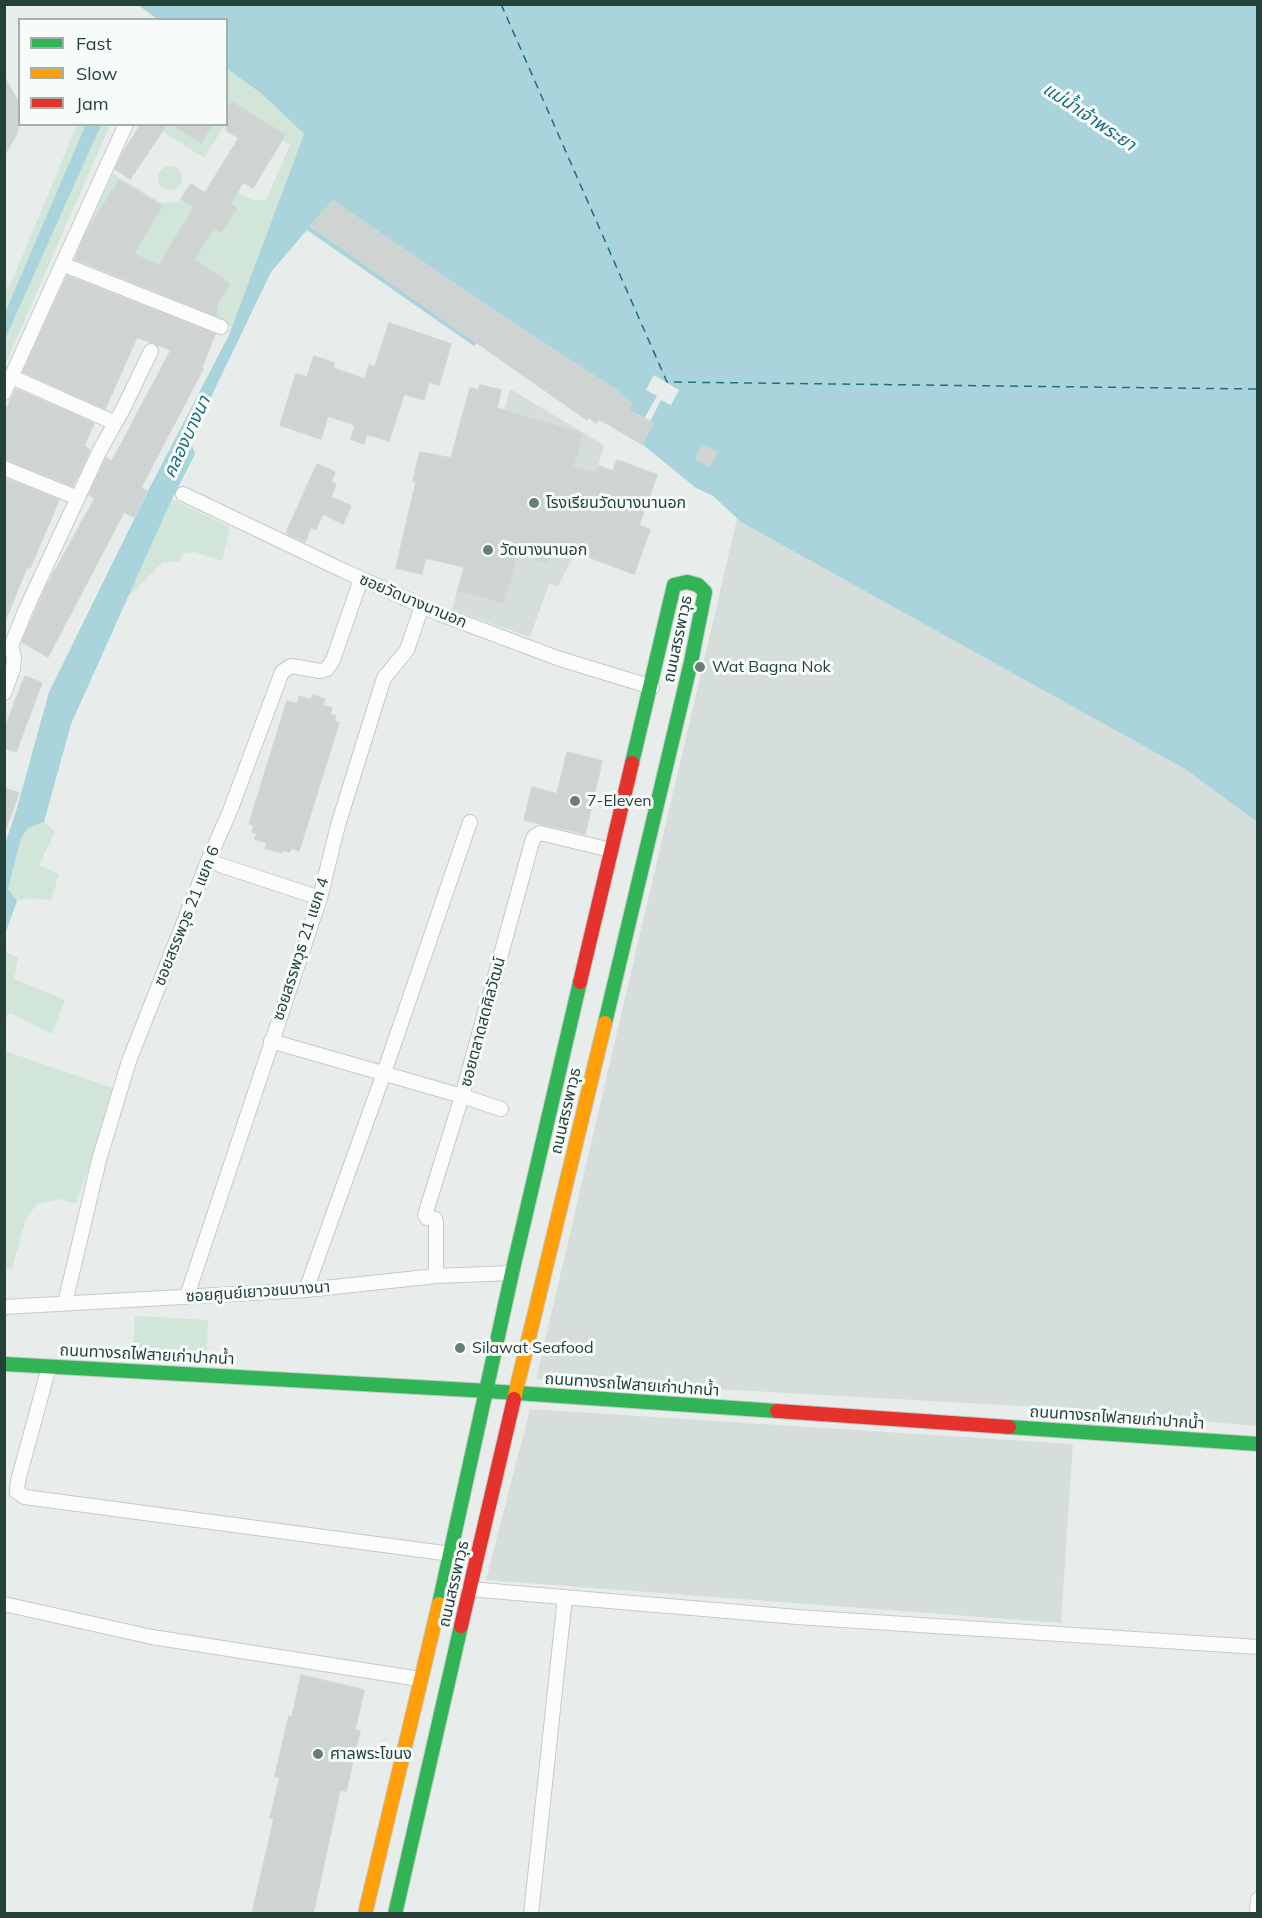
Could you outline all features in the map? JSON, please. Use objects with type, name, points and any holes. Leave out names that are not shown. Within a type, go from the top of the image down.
[{"type":"main road","name":"ถนนสรรพาวุธ","points":[[365,1914],[451,1554],[512,1273],[611,850],[663,710],[704,602],[705,592],[698,585],[687,582],[674,585],[652,687],[663,710],[517,1394],[468,1593],[394,1914]]},
{"type":"main road","name":"ถนนทางรถไฟสายเก่าปากน้ำ","points":[[4,1364],[488,1391],[1257,1444]]},
{"type":"main road","points":[[441,1593],[468,1593]]},
{"type":"street","points":[[4,393],[125,126]]},
{"type":"street","points":[[62,264],[221,327]]},
{"type":"street","points":[[4,693],[13,669],[14,657],[11,646],[100,450],[151,351]]},
{"type":"street","points":[[12,377],[115,423]]},
{"type":"street","points":[[4,468],[78,498]]},
{"type":"street","name":"ซอยวัดบางนานอก","points":[[183,494],[422,606],[560,658],[652,687]]},
{"type":"street","name":"ซอยสรรพวุธ 21 แยก 6","points":[[65,1303],[99,1160],[129,1061],[230,811],[282,672],[291,666],[320,671],[327,669],[333,660],[362,579]]},
{"type":"street","name":"ซอยสรรพวุธ 21 แยก 4","points":[[188,1296],[320,898],[338,825],[384,678],[407,650],[422,606]]},
{"type":"street","points":[[306,1290],[384,1073],[470,822]]},
{"type":"street","name":"ซอยตลาดสดศิลวัฒน์","points":[[436,1276],[435,1219],[427,1218],[425,1215],[462,1096],[534,837],[540,833],[611,850]]},
{"type":"street","points":[[208,861],[320,898]]},
{"type":"street","points":[[271,1041],[501,1109]]},
{"type":"street","name":"ซอยศูนย์เยาวชนบางนา","points":[[4,1307],[306,1290],[436,1276],[512,1273]]},
{"type":"street","points":[[50,1366],[18,1481],[17,1492],[25,1497],[451,1554]]},
{"type":"street","points":[[468,1593],[565,1597],[797,1617],[1257,1647]]},
{"type":"street","points":[[531,1914],[565,1597]]},
{"type":"street","points":[[4,1604],[152,1637],[420,1679]]},
{"type":"street","points":[[1257,1899],[1257,1914]]},
{"type":"shaded area","name":"โรงเรียนวัดบางนานอก","points":[[510,389],[604,445],[571,561],[558,586],[549,584],[530,637],[452,610]]},
{"type":"shaded area","points":[[737,519],[1185,769],[1257,822],[1257,1426],[1040,1407],[536,1379]]},
{"type":"shaded area","points":[[530,1409],[1073,1444],[1061,1623],[486,1580]]},
{"type":"green space","points":[[228,70],[262,94],[304,134],[232,327],[77,246],[113,174],[162,203],[171,203],[229,189],[253,200],[266,200],[290,145],[234,111],[228,121]]},
{"type":"green space","points":[[77,126],[110,126],[5,365],[5,292],[14,276]]},
{"type":"green space","points":[[154,126],[224,126],[204,158]]},
{"type":"green space","points":[[170,166],[175,167],[181,173],[181,183],[175,189],[170,190],[165,189],[159,183],[158,178],[159,173],[165,167]]},
{"type":"green space","points":[[172,499],[230,527],[222,561],[195,552],[183,553],[180,561],[163,562],[128,597]]},
{"type":"green space","points":[[44,822],[55,832],[39,865],[59,874],[51,900],[28,898],[17,901],[8,889],[21,838],[28,828]]},
{"type":"green space","points":[[5,951],[18,958],[14,979],[65,1000],[52,1034],[10,1013],[5,1019]]},
{"type":"green space","points":[[5,1051],[116,1089],[76,1204],[59,1199],[37,1204],[26,1219],[12,1269],[5,1268]]},
{"type":"green space","points":[[135,1316],[208,1320],[207,1354],[133,1350]]},
{"type":"water","points":[[138,5],[1257,5],[1257,822],[1185,769],[741,522],[713,496],[696,488],[642,444],[532,369],[495,324],[474,346],[307,230],[271,272],[190,441],[195,454],[172,499],[71,724],[44,822],[28,828],[21,838],[8,889],[17,901],[5,934],[5,844],[49,692],[150,487],[229,335],[304,134],[262,94],[228,70],[228,18],[156,18]]},
{"type":"water","points":[[85,126],[101,126],[5,339],[5,313]]},
{"type":"pier","points":[[654,375],[679,390],[671,405],[661,400],[650,422],[644,419],[657,396],[646,390]]},
{"type":"building","points":[[4,77],[18,101],[18,126],[17,134],[4,155]]},
{"type":"building","points":[[232,102],[285,135],[253,188],[243,182],[231,204],[237,208],[221,232],[214,228],[194,259],[230,284],[217,303],[217,316],[75,259],[86,233],[119,180],[162,206],[134,254],[159,265],[194,207],[181,199],[191,184],[205,193],[239,138],[226,130],[228,109]]},
{"type":"building","points":[[140,126],[166,126],[130,179],[115,169]]},
{"type":"building","points":[[174,126],[211,126],[201,143]]},
{"type":"building","points":[[333,201],[617,391],[632,404],[628,410],[653,423],[642,444],[599,419],[596,423],[588,417],[587,420],[310,226]]},
{"type":"building","points":[[67,276],[215,334],[203,369],[141,488],[147,491],[134,517],[124,512],[48,657],[22,642],[46,587],[95,498],[89,495],[106,458],[112,461],[171,350],[137,337],[105,409],[23,372]]},
{"type":"building","points":[[389,323],[451,344],[439,385],[429,382],[424,400],[404,394],[389,441],[367,434],[364,444],[351,439],[355,425],[328,416],[321,439],[280,425],[296,374],[307,377],[314,356],[334,363],[333,368],[365,379],[369,365],[375,367]]},
{"type":"building","points":[[480,385],[501,390],[497,408],[583,434],[573,467],[596,474],[599,466],[613,471],[617,460],[657,475],[639,525],[650,530],[634,574],[554,544],[548,563],[518,553],[503,603],[458,590],[465,567],[425,558],[422,574],[396,568],[416,482],[413,481],[420,452],[451,458],[470,388],[478,390]]},
{"type":"building","points":[[16,389],[94,423],[84,446],[90,450],[73,486],[4,459],[4,414]]},
{"type":"building","points":[[702,445],[717,452],[710,466],[696,459]]},
{"type":"building","points":[[317,464],[335,472],[331,482],[336,484],[331,497],[351,506],[343,524],[323,514],[316,529],[311,527],[305,542],[286,533]]},
{"type":"building","points":[[4,478],[59,500],[30,568],[27,567],[5,621]]},
{"type":"building","points":[[25,676],[42,683],[16,752],[4,748],[4,730]]},
{"type":"building","points":[[313,695],[325,699],[323,705],[332,708],[330,714],[336,716],[334,721],[339,723],[299,851],[292,848],[289,852],[282,850],[281,853],[265,848],[267,843],[255,839],[257,833],[252,832],[254,825],[249,824],[287,701],[297,704],[299,696],[311,700]]},
{"type":"building","points":[[567,752],[602,761],[585,834],[524,820],[532,787],[557,794]]},
{"type":"building","points":[[4,788],[19,793],[6,828],[4,827]]},
{"type":"building","name":"ศาลพระโขนง","points":[[301,1675],[364,1690],[355,1730],[360,1731],[346,1791],[340,1790],[313,1914],[252,1914],[274,1819],[270,1818],[280,1777],[275,1776]]},
{"type":"ferry route","points":[[501,4],[667,382],[1258,389]]},
{"type":"traffic: fast","points":[[605,1023],[691,662],[705,592],[698,585],[687,582],[674,585],[632,763]]},
{"type":"traffic: fast","points":[[439,1604],[512,1273],[580,982]]},
{"type":"traffic: fast","points":[[4,1364],[488,1391],[777,1411]]},
{"type":"traffic: fast","points":[[1009,1427],[1258,1444]]},
{"type":"traffic: fast","points":[[395,1914],[461,1626]]},
{"type":"traffic: slow","points":[[514,1399],[605,1023]]},
{"type":"traffic: slow","points":[[365,1914],[439,1604]]},
{"type":"traffic: jam","points":[[580,982],[632,763]]},
{"type":"traffic: jam","points":[[461,1626],[514,1399]]},
{"type":"traffic: jam","points":[[777,1411],[1009,1427]]},
{"type":"place","name":"โรงเรียนวัดบางนานอก","points":[[534,503]]},
{"type":"place","name":"วัดบางนานอก","points":[[488,550]]},
{"type":"place","name":"Wat Bagna Nok","points":[[700,667]]},
{"type":"place","name":"7-Eleven","points":[[575,801]]},
{"type":"place","name":"Silawat Seafood","points":[[460,1348]]},
{"type":"place","name":"ศาลพระโขนง","points":[[318,1754]]},
{"type":"water label","name":"แม่น้ำเจ้าพระยา","points":[[1089,117]]},
{"type":"water label","name":"คลองบางนา","points":[[187,437]]}]
